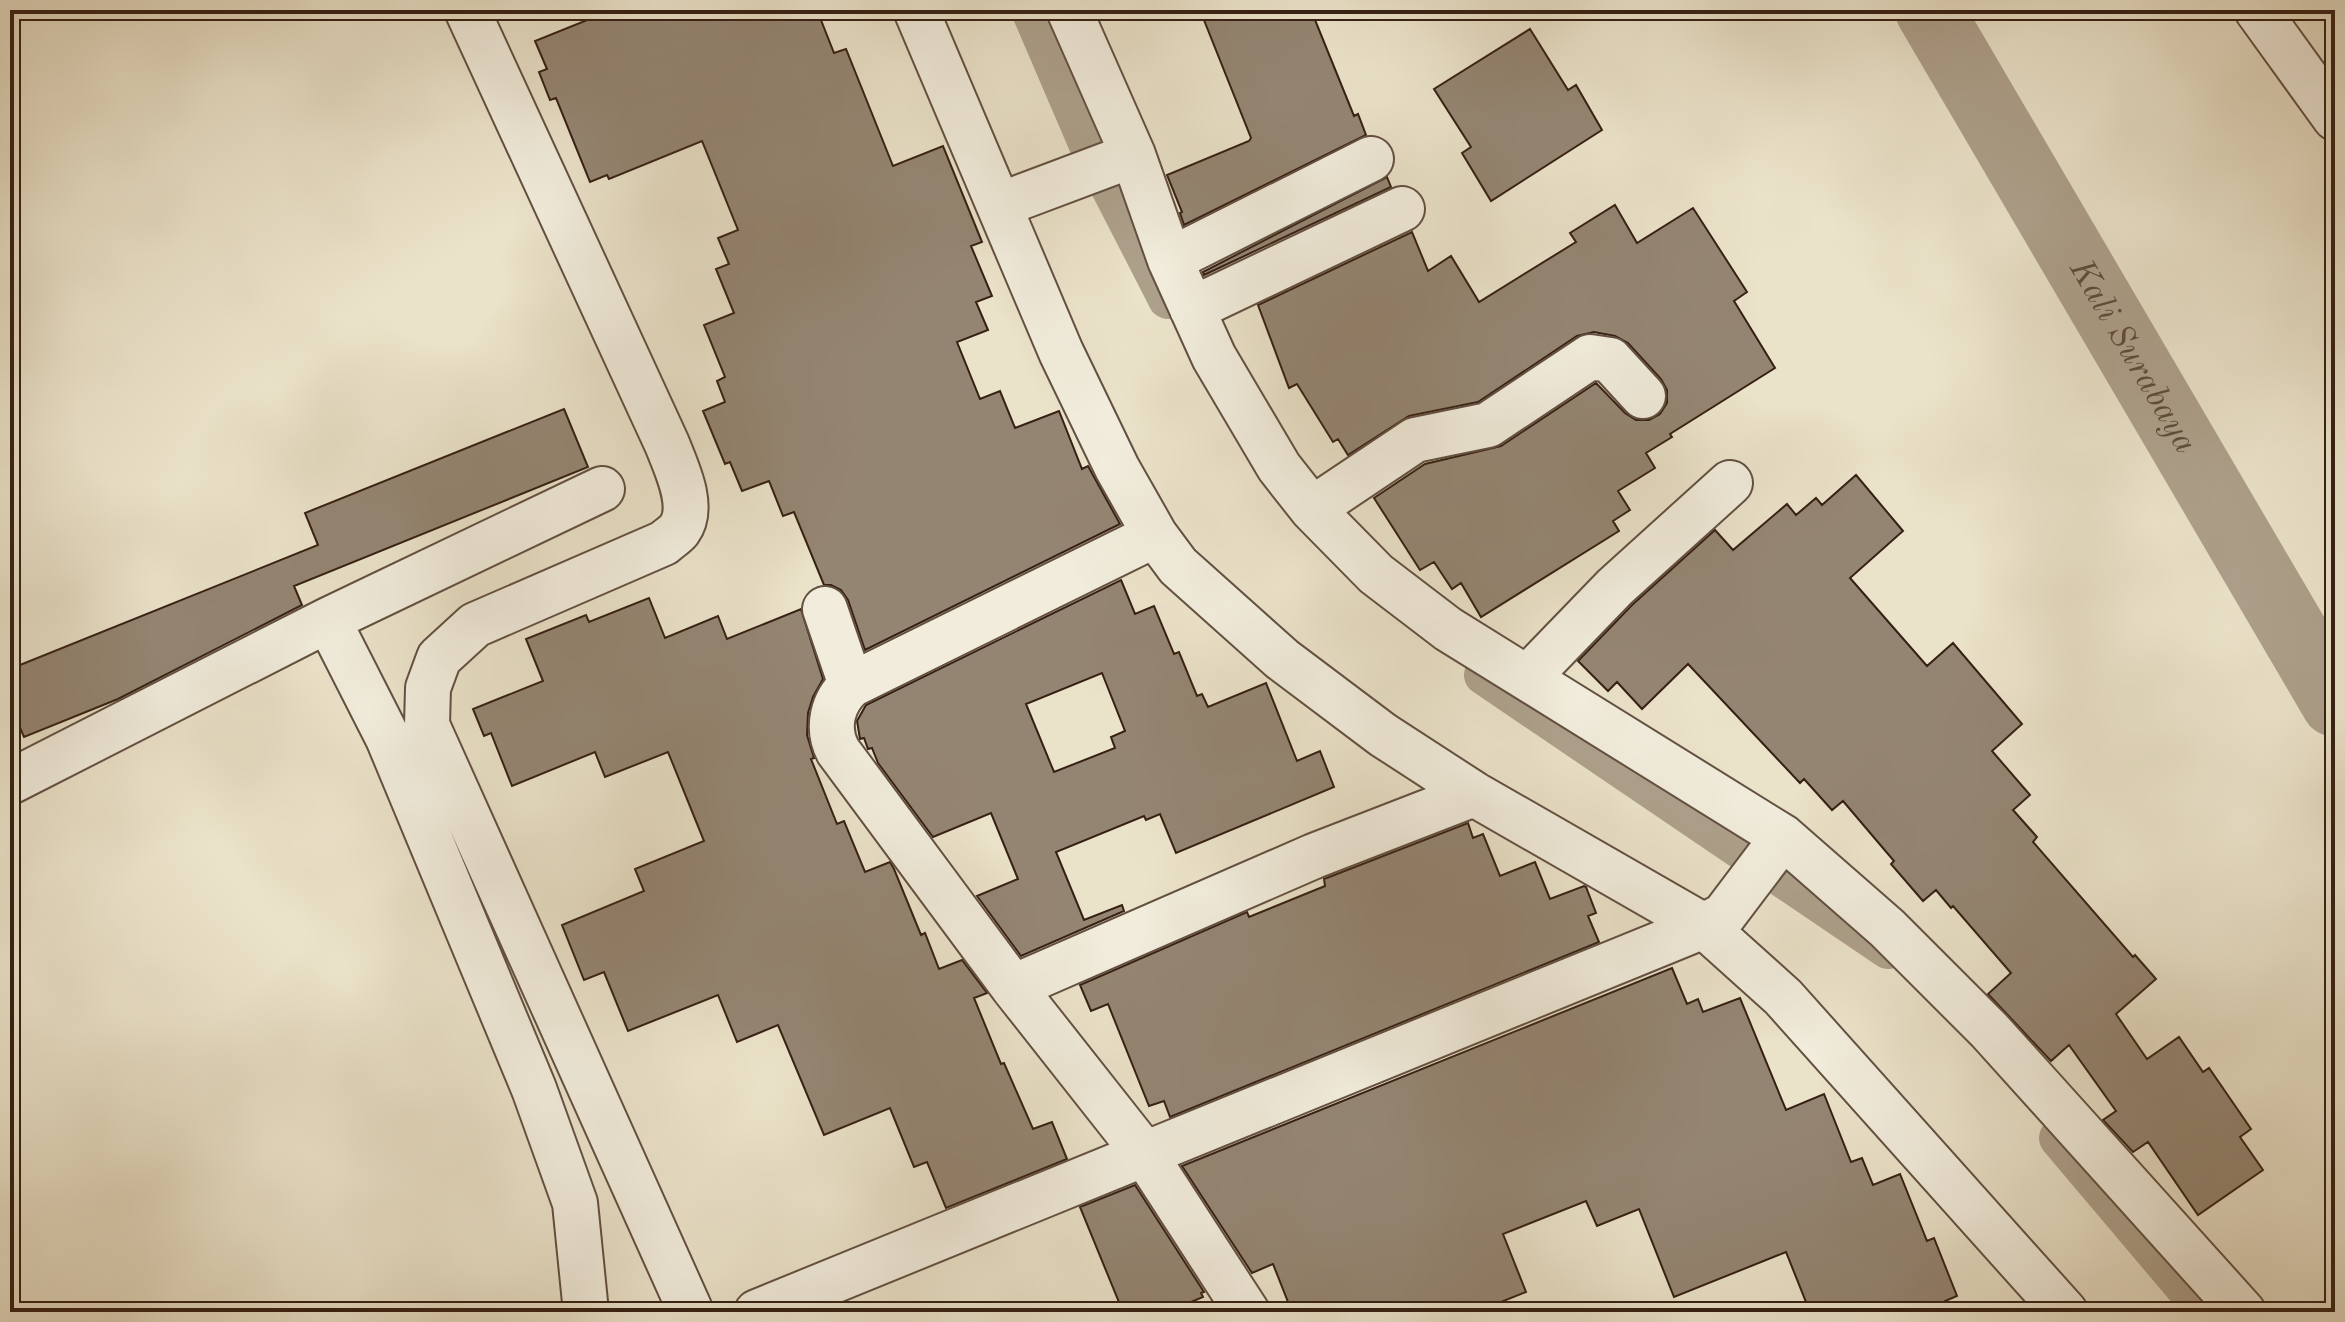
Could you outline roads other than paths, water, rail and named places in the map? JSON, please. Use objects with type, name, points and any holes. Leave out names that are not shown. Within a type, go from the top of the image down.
[{"type":"street","points":[[467,10],[667,444],[685,500],[679,530],[664,543],[475,625],[439,658],[428,688],[427,725],[691,1312]]},
{"type":"street","points":[[916,10],[1017,198],[1061,352],[1117,468],[1155,535],[1178,566],[1282,659],[1383,735],[1474,794],[1714,921],[2065,1312]]},
{"type":"street","points":[[1069,10],[1126,157],[1214,357],[1259,436],[1312,509],[1366,565],[1406,600],[1779,842],[1887,928],[1979,1020],[2243,1312]]},
{"type":"street","points":[[2257,10],[2335,118]]},
{"type":"street","points":[[1017,198],[1126,157]]},
{"type":"street","points":[[1170,260],[1371,159]]},
{"type":"street","points":[[1192,309],[1402,209]]},
{"type":"street","points":[[1312,509],[1415,440],[1488,425],[1590,357],[1610,360],[1643,396]]},
{"type":"street","points":[[1528,677],[1615,587],[1730,483]]},
{"type":"street","points":[[10,782],[328,620],[602,489]]},
{"type":"street","points":[[1155,535],[851,685],[835,704],[832,734],[838,751],[1013,987],[1144,1153],[1247,1312]]},
{"type":"street","points":[[825,609],[851,685]]},
{"type":"street","points":[[328,620],[388,738],[534,1089],[575,1203],[586,1312]]},
{"type":"street","points":[[1013,987],[1314,856],[1474,794]]},
{"type":"street","points":[[757,1312],[1714,921],[1779,842]]},
{"type":"waterway","points":[[1031,10],[1089,145],[1168,299]]},
{"type":"waterway","name":"Kali Surabaya","points":[[1929,10],[2335,703]]},
{"type":"waterway","points":[[1484,675],[1888,949]]},
{"type":"waterway","points":[[2059,1138],[2206,1312]]}]
